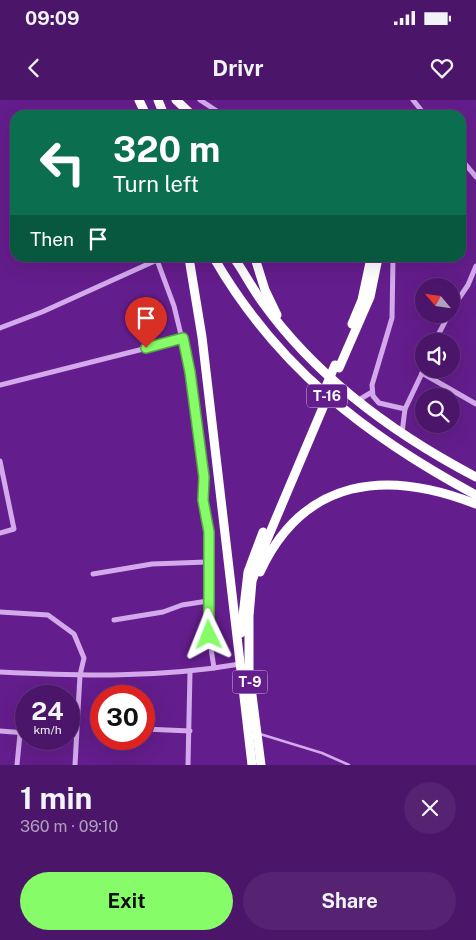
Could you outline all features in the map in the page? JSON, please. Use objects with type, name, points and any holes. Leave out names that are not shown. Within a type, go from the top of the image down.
[{"type":"highway","points":[[176,100],[187,110]]},
{"type":"highway","points":[[190,262],[202,337],[240,664]]},
{"type":"highway","name":"T-16","points":[[217,262],[251,314],[297,368],[337,404],[388,444],[476,495]]},
{"type":"highway","points":[[237,262],[262,302],[284,329]]},
{"type":"highway","points":[[256,262],[265,290],[284,329]]},
{"type":"highway","points":[[250,598],[252,580],[266,542],[362,300],[370,262]]},
{"type":"highway","points":[[337,367],[370,297],[377,262]]},
{"type":"highway","name":"T-16","points":[[284,329],[325,372],[357,401],[402,433],[476,477]]},
{"type":"highway","points":[[240,664],[244,591],[248,572],[322,403]]},
{"type":"highway","points":[[250,598],[261,571],[282,535],[303,513],[330,496],[372,486],[399,484],[428,488],[476,504]]},
{"type":"highway","name":"T-9","points":[[250,598],[249,672],[261,765]]},
{"type":"highway","name":"T-9","points":[[240,664],[252,765]]},
{"type":"street","points":[[200,100],[215,110]]},
{"type":"street","points":[[413,100],[421,110]]},
{"type":"street","points":[[466,165],[476,177]]},
{"type":"street","points":[[0,328],[42,312],[153,262]]},
{"type":"street","points":[[158,262],[183,338],[190,372],[204,477],[203,500],[209,532],[207,562],[209,635],[214,668]]},
{"type":"street","points":[[394,262],[392,318],[373,380],[372,392],[379,403],[404,409]]},
{"type":"street","points":[[460,297],[468,286],[476,266]]},
{"type":"street","points":[[0,385],[183,338]]},
{"type":"street","points":[[402,433],[404,409],[420,378]]},
{"type":"street","points":[[434,378],[476,404]]},
{"type":"street","points":[[357,401],[372,392]]},
{"type":"street","points":[[0,462],[2,491],[14,529],[0,533]]},
{"type":"street","points":[[93,574],[152,564],[207,562]]},
{"type":"street","points":[[114,620],[163,612],[182,605],[208,601]]},
{"type":"street","points":[[0,612],[48,615],[74,634],[84,658],[79,685]]},
{"type":"street","points":[[0,672],[137,676],[190,672],[240,664]]},
{"type":"street","points":[[188,765],[190,672]]},
{"type":"street","points":[[155,729],[190,731]]},
{"type":"street","points":[[0,731],[15,732]]},
{"type":"street","points":[[17,765],[20,750]]},
{"type":"street","points":[[75,765],[76,750]]},
{"type":"lane","points":[[256,732],[322,753],[349,765]]},
{"type":"route","points":[[146,348],[183,338],[190,372],[199,451],[204,477],[203,500],[209,532],[207,562],[209,635]]}]
